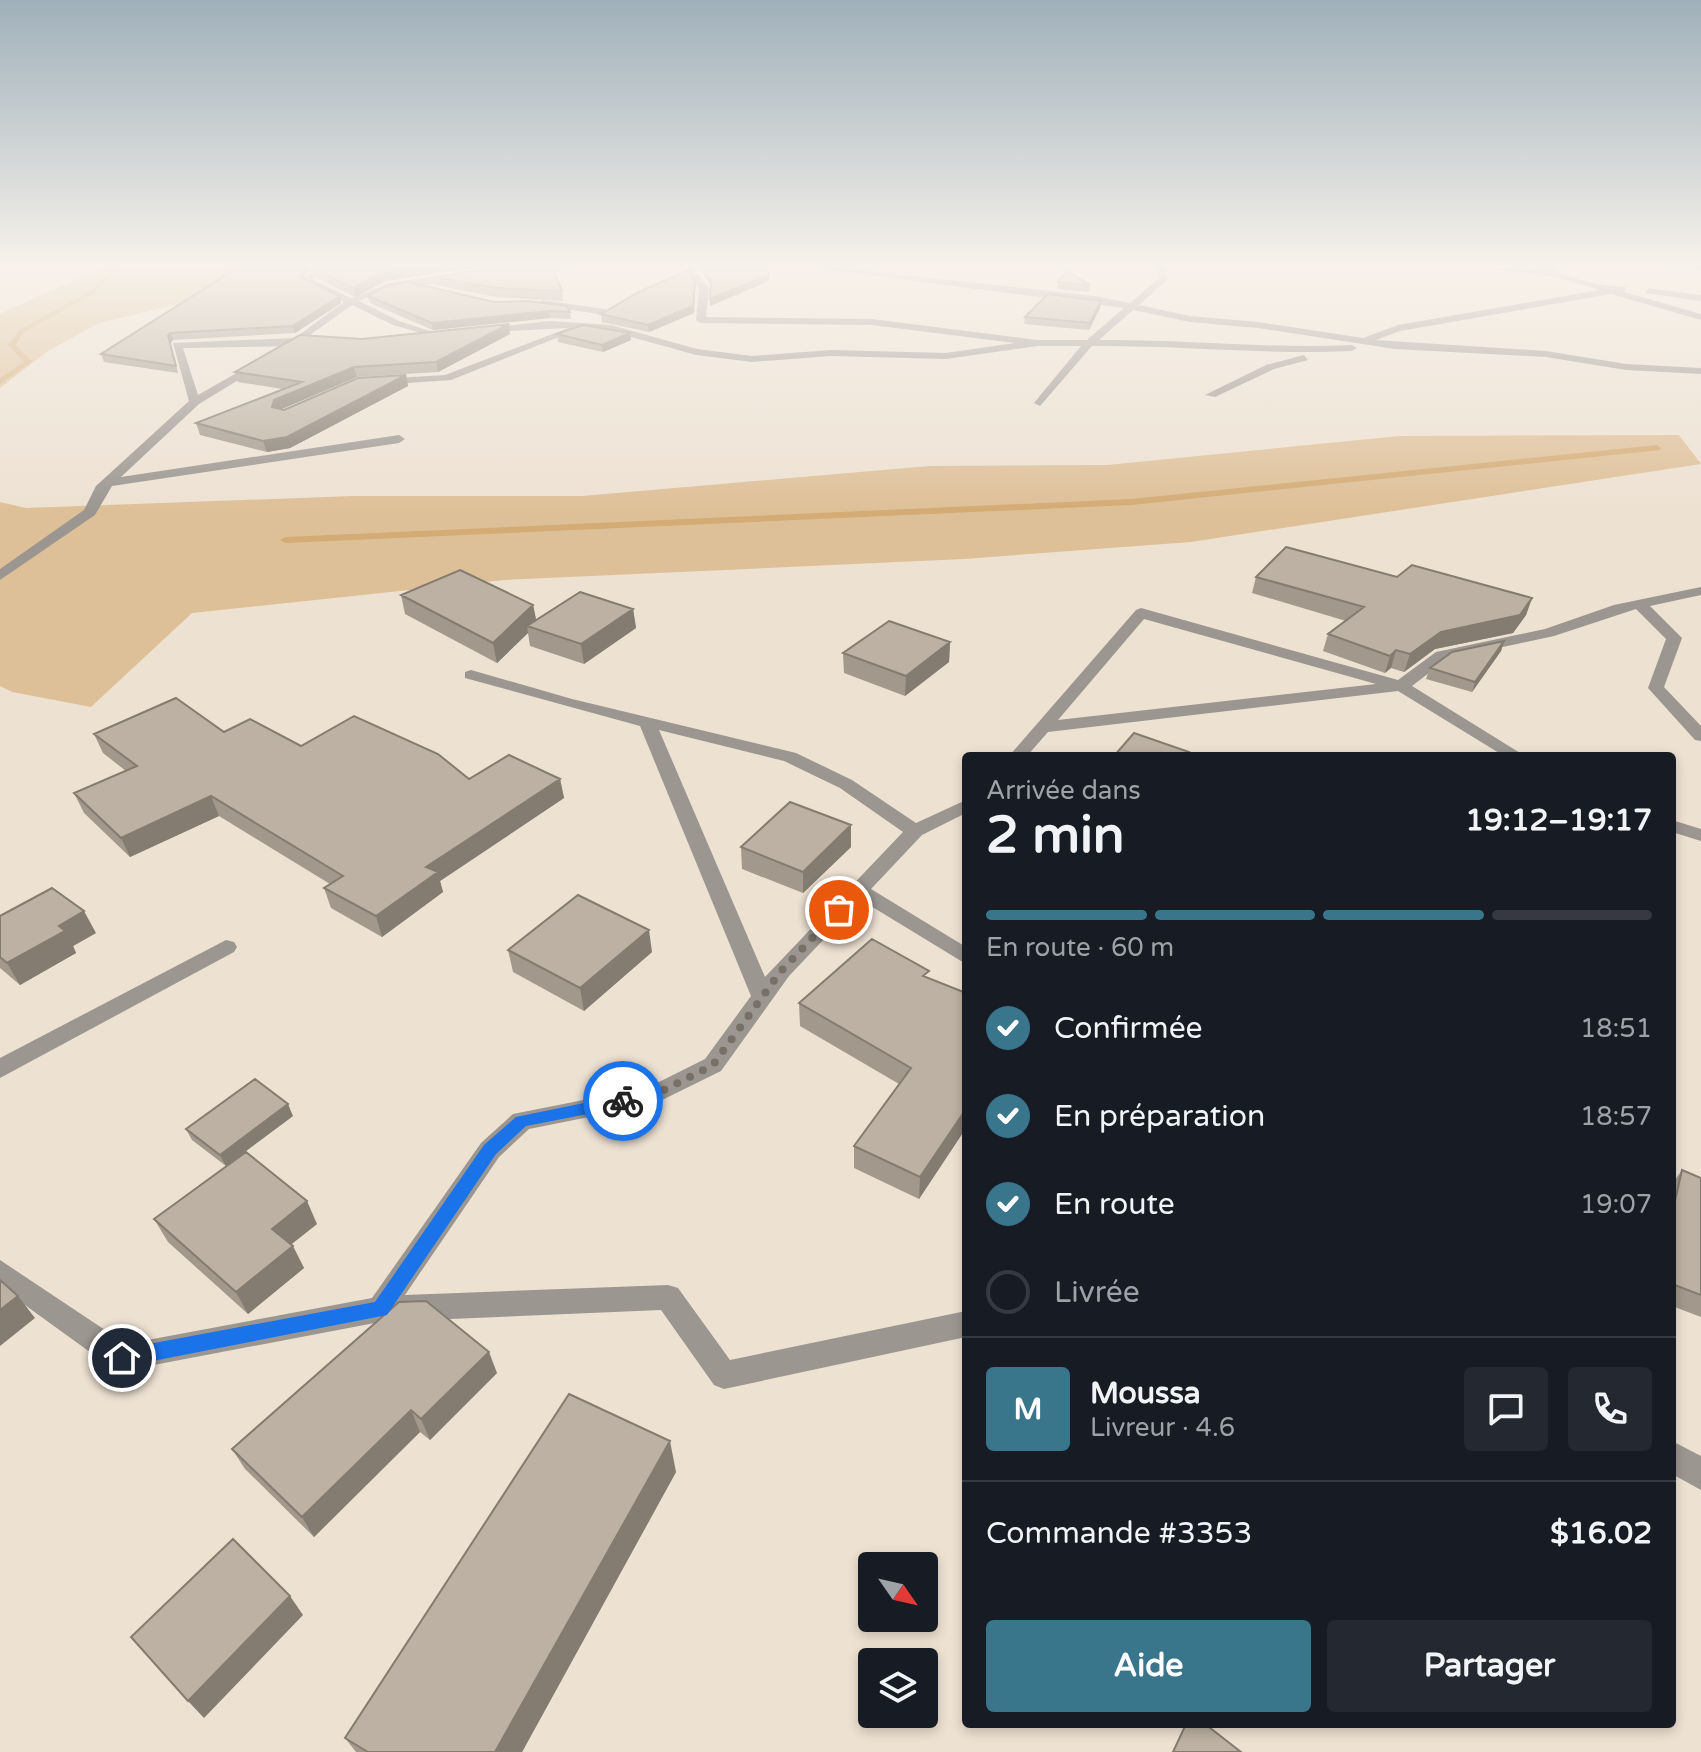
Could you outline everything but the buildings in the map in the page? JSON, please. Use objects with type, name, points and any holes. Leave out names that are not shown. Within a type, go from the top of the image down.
[{"type":"street","points":[[178,347],[195,402]]},
{"type":"street","points":[[283,354],[291,347]]},
{"type":"street","points":[[373,382],[447,378],[528,347]]},
{"type":"street","points":[[677,347],[752,359],[831,353],[946,356],[1011,347]]},
{"type":"street","points":[[1040,403],[1086,347]]},
{"type":"street","points":[[1229,347],[1283,351],[1377,347]]},
{"type":"street","points":[[1211,395],[1270,367],[1350,347]]},
{"type":"street","points":[[1409,347],[1546,354],[1626,367],[1701,371]]},
{"type":"street","points":[[0,576],[90,512],[107,483],[195,402],[229,379],[270,360]]},
{"type":"street","points":[[107,483],[399,439]]},
{"type":"street","points":[[1043,727],[1401,686],[1442,655],[1549,633],[1639,603],[1701,591]]},
{"type":"street","points":[[1639,603],[1674,638],[1656,688],[1701,736]]},
{"type":"street","points":[[1021,752],[1141,613],[1401,686],[1509,752]]},
{"type":"street","points":[[471,675],[790,757],[846,784],[915,831]]},
{"type":"street","points":[[647,722],[762,997]]},
{"type":"street","points":[[380,1309],[490,1150],[522,1121],[654,1095],[713,1065],[781,971],[915,831],[962,808]]},
{"type":"street","points":[[1676,827],[1701,835]]},
{"type":"street","points":[[859,890],[962,954]]},
{"type":"street","points":[[0,1069],[226,947]]},
{"type":"street","points":[[0,1272],[122,1358],[380,1309],[668,1297],[724,1375],[962,1325]]},
{"type":"street","points":[[1676,1458],[1701,1474]]},
{"type":"shaded area","points":[[0,347],[56,347],[48,351],[0,388]]},
{"type":"shaded area","points":[[1679,435],[1701,464],[1191,542],[964,559],[504,580],[192,613],[91,707],[12,692],[0,686],[0,502],[26,508],[353,496],[582,496],[929,466],[1107,465],[1400,436]]},
{"type":"waterway","points":[[0,382],[28,362],[14,347]]},
{"type":"waterway","points":[[285,540],[1131,502],[1657,448]]},
{"type":"way so far","points":[[623,1101],[654,1095],[713,1065],[781,971],[839,910]]},
{"type":"route","points":[[122,1358],[380,1309],[490,1150],[522,1121],[623,1101]]}]
